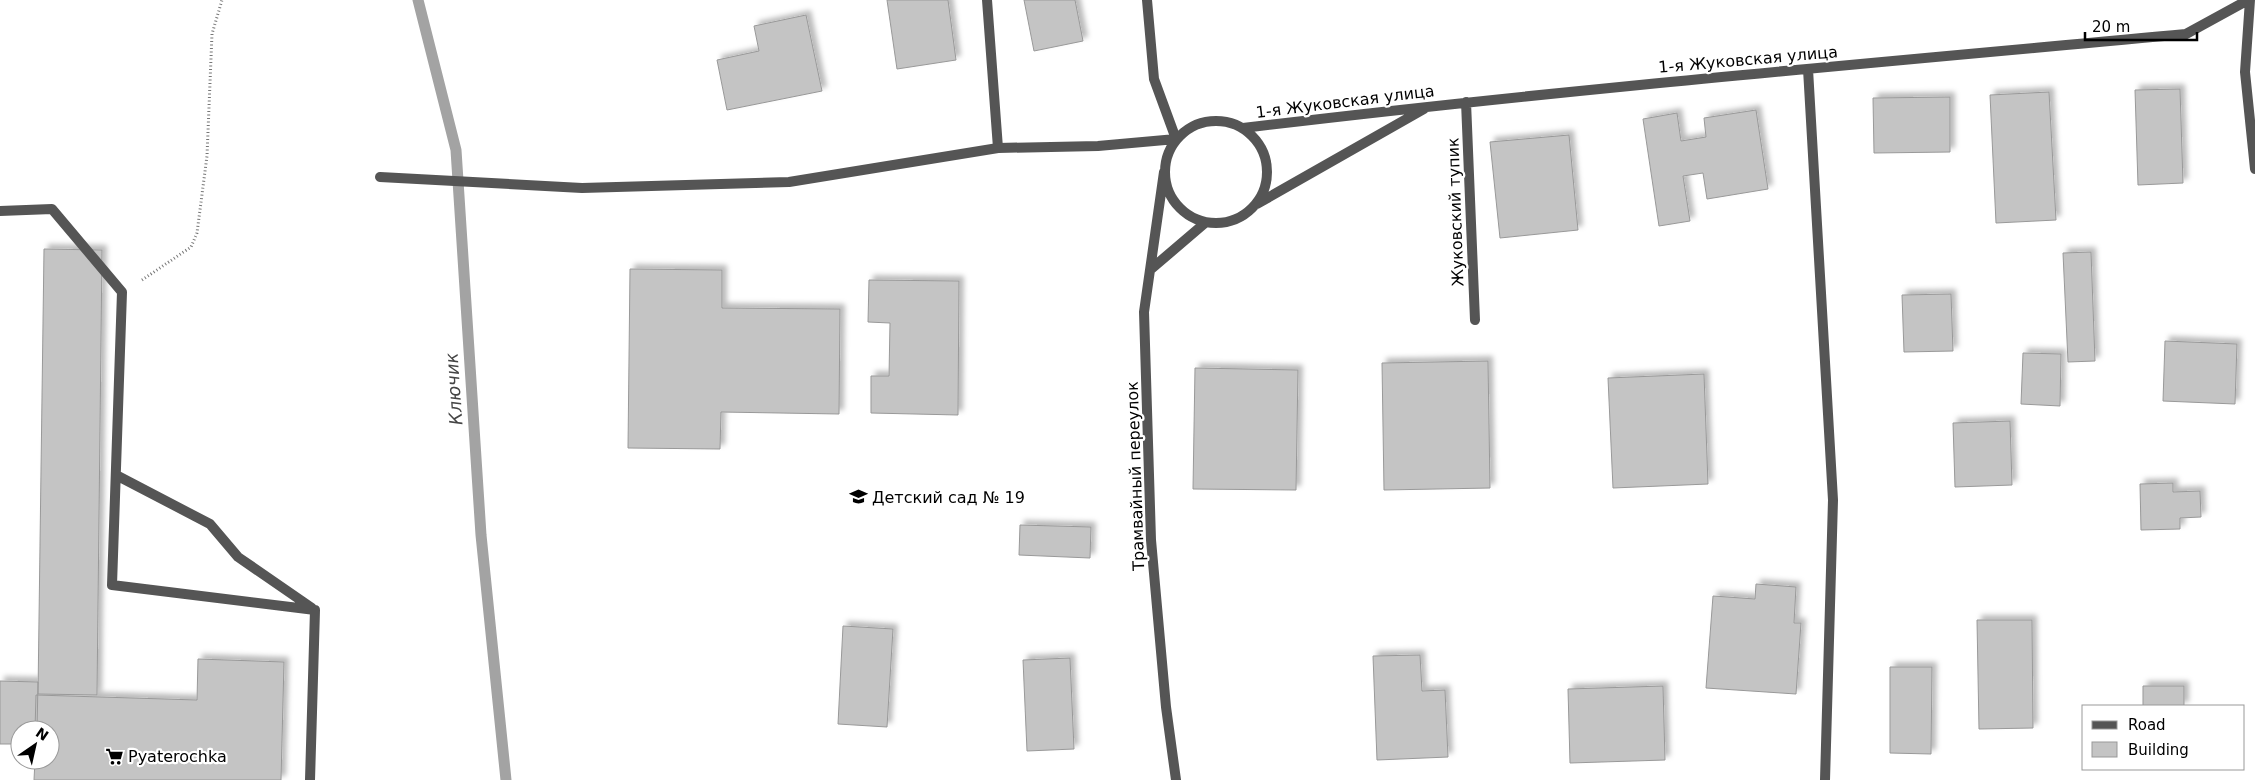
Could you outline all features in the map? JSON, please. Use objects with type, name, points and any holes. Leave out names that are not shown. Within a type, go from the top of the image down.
[{"type":"street","points":[[987,0],[998,148]]},
{"type":"street","points":[[1147,0],[1154,79],[1176,139]]},
{"type":"street","points":[[2249,0],[2245,72],[2255,169]]},
{"type":"street","name":"1-я Жуковская улица","points":[[1243,128],[1466,102],[2186,34],[2249,0]]},
{"type":"street","points":[[1808,69],[1833,500],[1825,780]]},
{"type":"street","name":"Жуковский тупик","points":[[1466,102],[1475,320]]},
{"type":"street","points":[[1257,204],[1265,188],[1267,170],[1265,156],[1257,140],[1243,128],[1226,121],[1209,121],[1190,127],[1176,139],[1167,154],[1164,172],[1167,189],[1175,204],[1188,216],[1205,222],[1223,223],[1243,216],[1257,204],[1429,106]]},
{"type":"street","points":[[380,177],[582,188],[789,182],[998,148],[1098,146],[1176,139]]},
{"type":"street","name":"Трамвайный переулок","points":[[1164,172],[1144,312],[1151,540],[1166,707],[1176,780]]},
{"type":"street","points":[[0,210],[52,209],[122,292],[112,585],[315,610]]},
{"type":"street","points":[[1150,270],[1205,222]]},
{"type":"street","points":[[116,475],[210,524],[238,557],[315,610]]},
{"type":"street","points":[[310,780],[315,610]]},
{"type":"path","points":[[122,292],[191,247],[197,233],[207,156],[212,34],[222,0]]},
{"type":"building","points":[[887,0],[948,0],[956,60],[897,69]]},
{"type":"building","points":[[1024,0],[1075,0],[1083,41],[1034,51]]},
{"type":"building","points":[[806,15],[822,91],[727,110],[717,60],[759,51],[754,26]]},
{"type":"building","points":[[2180,89],[2183,183],[2138,185],[2135,90]]},
{"type":"building","points":[[2049,92],[2056,220],[1996,223],[1990,95]]},
{"type":"building","points":[[1950,97],[1950,152],[1874,153],[1873,98]]},
{"type":"building","points":[[1756,110],[1768,189],[1707,199],[1703,173],[1683,176],[1690,221],[1659,226],[1643,119],[1677,113],[1681,141],[1706,137],[1704,118]]},
{"type":"building","points":[[1569,135],[1578,230],[1500,238],[1490,142]]},
{"type":"building","points":[[44,249],[102,250],[97,695],[38,694]]},
{"type":"building","points":[[2091,252],[2095,361],[2068,362],[2063,253]]},
{"type":"building","points":[[630,269],[722,270],[722,308],[840,309],[839,414],[721,412],[720,449],[628,448]]},
{"type":"building","points":[[869,280],[959,281],[958,415],[871,413],[871,376],[889,376],[890,323],[868,322]]},
{"type":"building","points":[[1951,294],[1953,351],[1904,352],[1902,295]]},
{"type":"building","points":[[2165,341],[2237,344],[2235,404],[2163,401]]},
{"type":"building","points":[[2023,353],[2061,354],[2060,406],[2021,404]]},
{"type":"building","points":[[1488,361],[1490,488],[1384,490],[1382,363]]},
{"type":"building","points":[[1195,368],[1298,370],[1296,490],[1193,489]]},
{"type":"building","points":[[1704,374],[1708,484],[1613,488],[1608,378]]},
{"type":"building","points":[[2010,421],[2012,485],[1955,487],[1953,423]]},
{"type":"building","points":[[2173,483],[2173,492],[2200,491],[2201,517],[2180,518],[2180,529],[2141,530],[2140,484]]},
{"type":"building","points":[[1020,525],[1091,527],[1090,558],[1019,555]]},
{"type":"building","points":[[1756,584],[1796,587],[1794,623],[1801,623],[1796,694],[1706,688],[1713,596],[1755,599]]},
{"type":"building","points":[[1977,620],[2032,620],[2033,728],[1979,729]]},
{"type":"building","points":[[843,626],[893,629],[887,727],[838,724]]},
{"type":"building","points":[[1420,655],[1422,691],[1445,690],[1448,757],[1377,760],[1373,656]]},
{"type":"building","points":[[1070,658],[1074,749],[1027,751],[1023,660]]},
{"type":"building","points":[[198,659],[284,662],[281,780],[34,780],[34,770],[60,770],[60,720],[35,720],[36,695],[197,700]]},
{"type":"building","points":[[1890,667],[1932,667],[1931,754],[1890,753]]},
{"type":"building","points":[[0,681],[38,682],[37,720],[10,720],[10,744],[0,744]]},
{"type":"building","points":[[1663,686],[1665,760],[1570,763],[1568,689]]},
{"type":"building","points":[[2143,686],[2184,686],[2184,705],[2143,705]]},
{"type":"waterway","name":"Ключик","points":[[418,0],[456,150],[481,535],[506,780]]},
{"type":"place","name":"Детский сад № 19","points":[[858,497]]},
{"type":"place","name":"Pyaterochka","points":[[114,756]]}]
